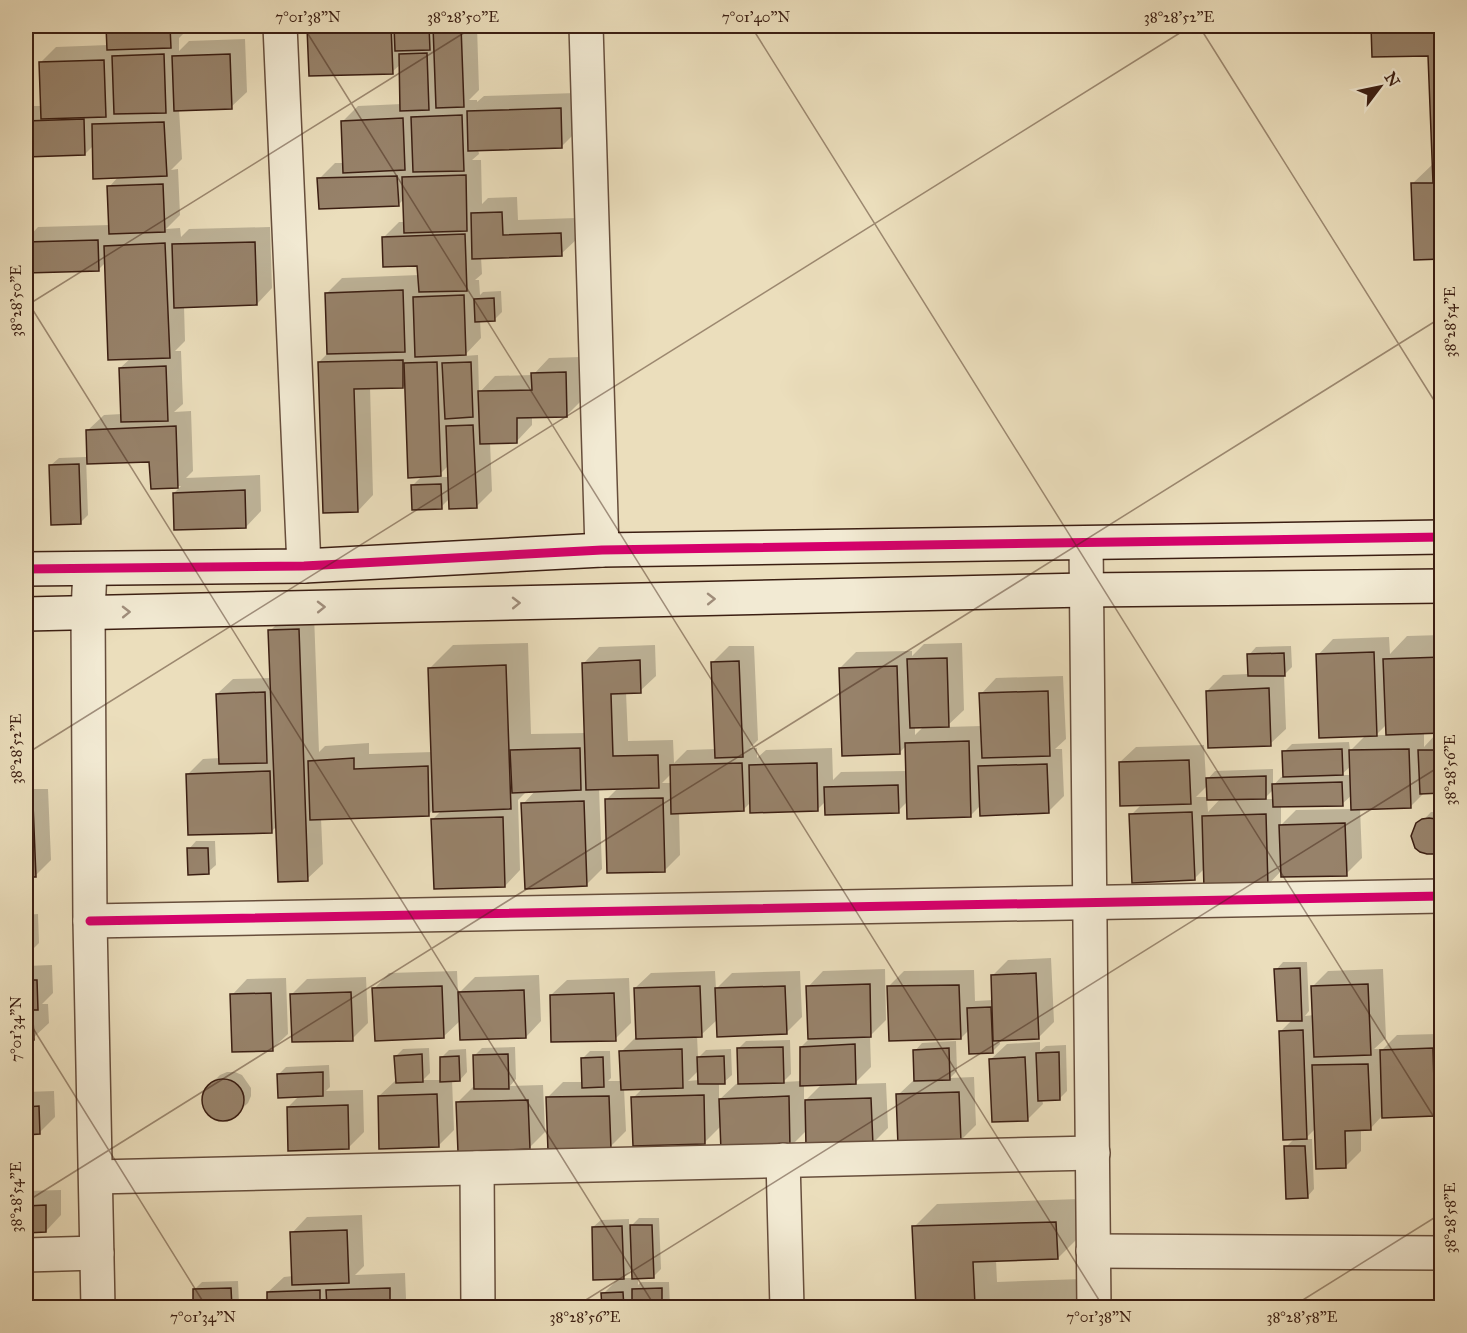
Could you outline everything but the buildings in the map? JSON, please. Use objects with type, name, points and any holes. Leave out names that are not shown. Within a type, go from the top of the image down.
[{"type":"street","points":[[280,26],[304,566]]},
{"type":"street","points":[[586,26],[602,550]]},
{"type":"street","points":[[26,570],[304,566],[602,550],[1442,537]]},
{"type":"street","points":[[1086,543],[1094,1308]]},
{"type":"street","points":[[90,568],[88,613],[90,921],[98,1308]]},
{"type":"street","points":[[26,614],[1086,590],[1442,586]]},
{"type":"street","points":[[90,921],[1442,896]]},
{"type":"street","points":[[96,1177],[1093,1153]]},
{"type":"street","points":[[783,1160],[787,1308]]},
{"type":"street","points":[[477,1168],[478,1308]]},
{"type":"street","points":[[1093,1251],[1442,1253]]},
{"type":"street","points":[[26,1255],[97,1253]]},
{"type":"cycle path","points":[[26,569],[304,566],[602,550],[1442,537]]},
{"type":"cycle path","points":[[90,921],[1442,896]]}]
